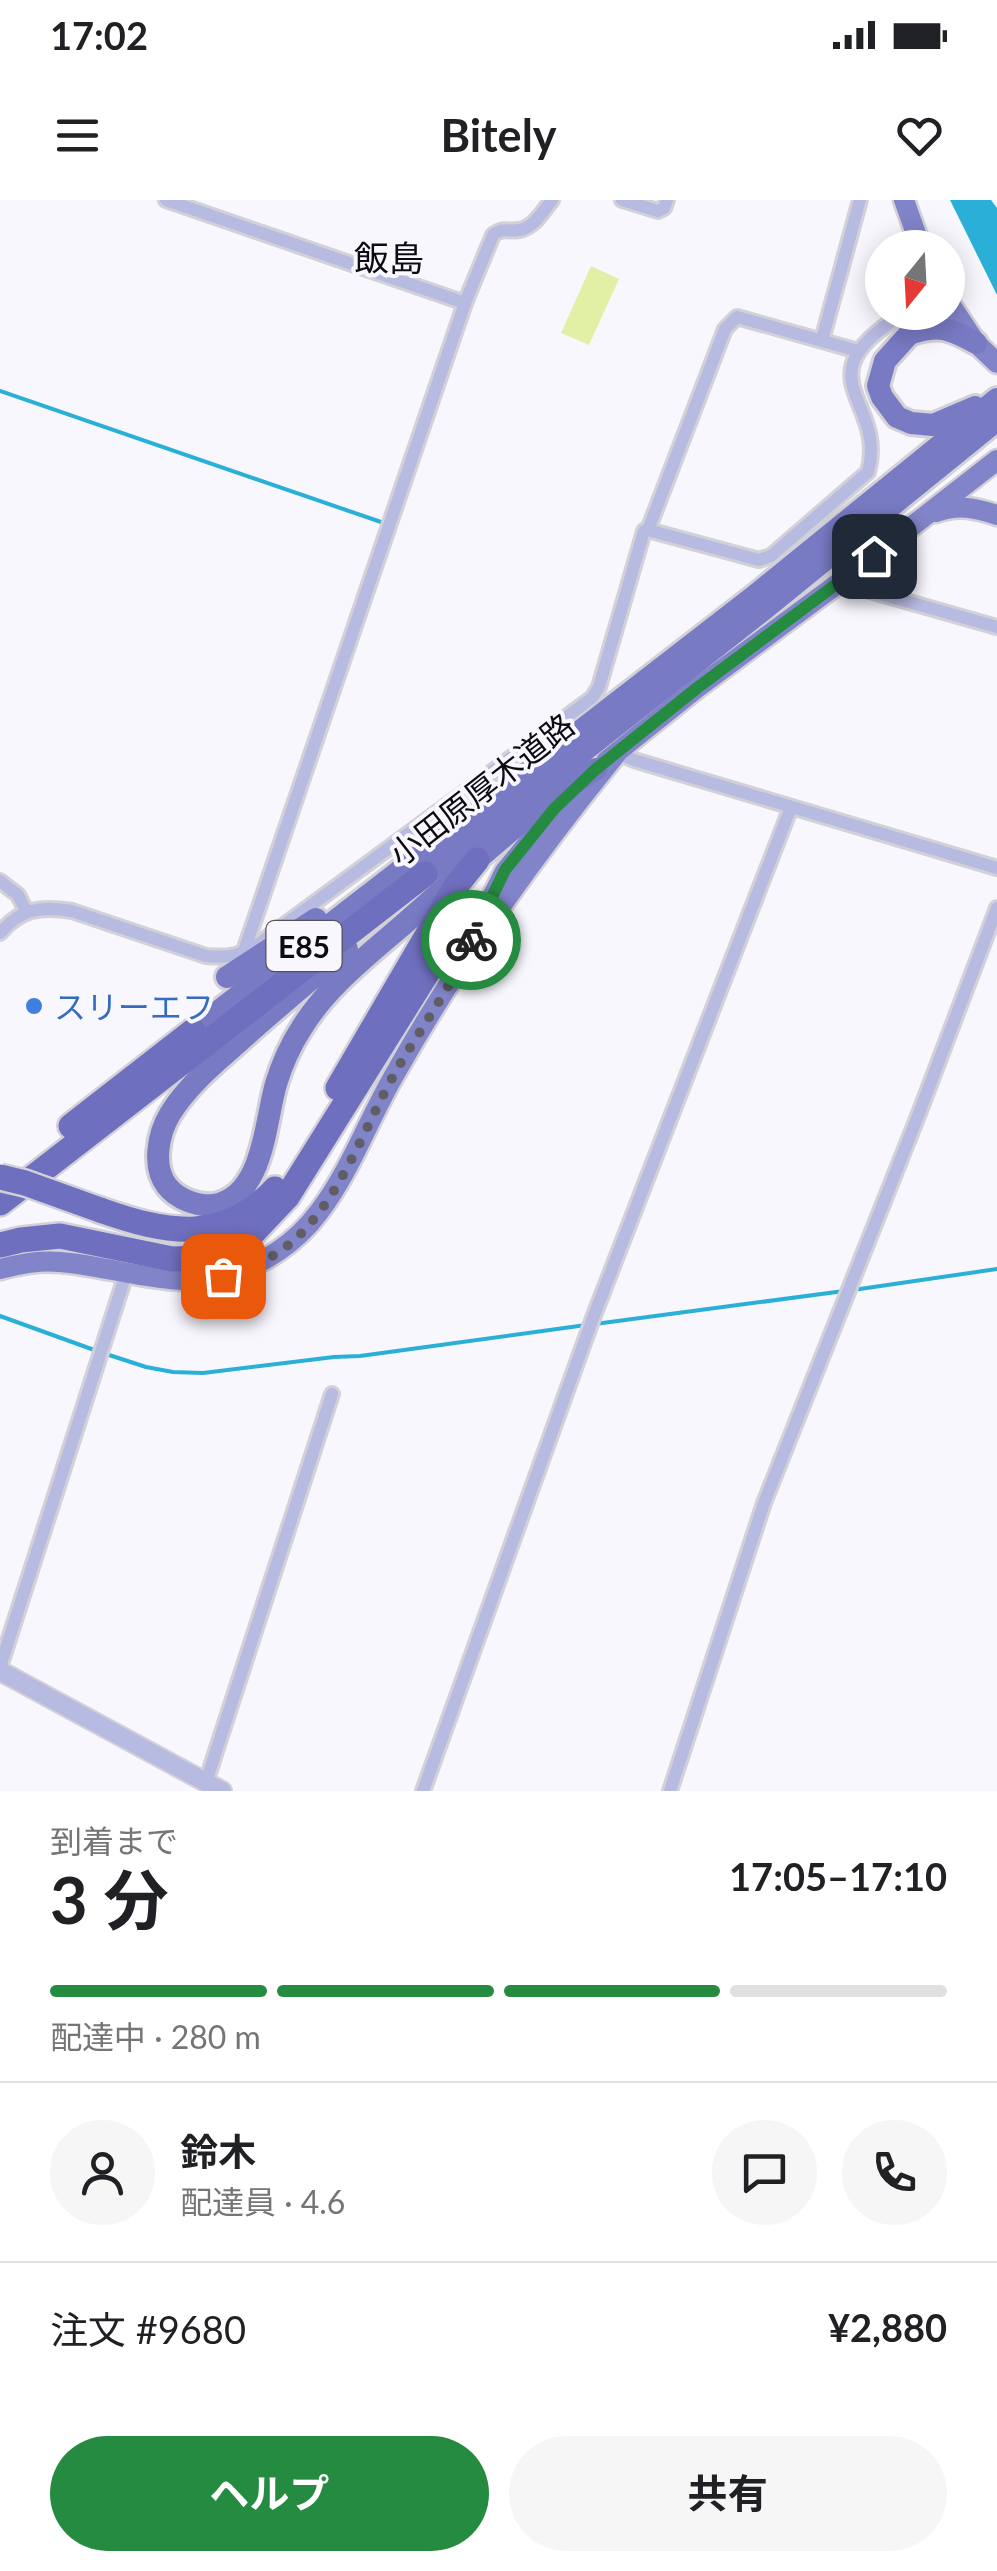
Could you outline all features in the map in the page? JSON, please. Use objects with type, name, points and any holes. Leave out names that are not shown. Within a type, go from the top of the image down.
[{"type":"highway","points":[[905,330],[885,361],[878,386],[897,417],[910,423],[933,425],[997,398]]},
{"type":"highway","points":[[950,330],[976,343]]},
{"type":"highway","name":"小田原厚木道路","points":[[0,1203],[997,398]]},
{"type":"highway","name":"小田原厚木道路","points":[[0,1179],[193,1031],[764,610],[997,420]]},
{"type":"highway","points":[[419,867],[373,924],[185,1092],[167,1118],[158,1156],[166,1186],[180,1198],[215,1205],[244,1187],[262,1147],[286,1054],[313,1009],[477,860],[544,804],[596,769]]},
{"type":"highway","points":[[0,1179],[64,1196],[130,1221],[171,1230],[207,1230],[256,1208],[292,1165],[456,886],[477,860]]},
{"type":"highway","points":[[227,978],[347,899],[419,867]]},
{"type":"highway","points":[[0,1246],[40,1236],[60,1236],[172,1260],[202,1258],[232,1248],[252,1234],[287,1197],[440,954],[480,918]]},
{"type":"main road","points":[[904,200],[914,230]]},
{"type":"main road","points":[[965,326],[997,363]]},
{"type":"main road","points":[[460,968],[505,870],[554,809],[596,769],[997,460]]},
{"type":"main road","points":[[961,488],[982,484],[997,474]]},
{"type":"main road","points":[[925,516],[952,506],[969,506],[997,515]]},
{"type":"main road","points":[[480,918],[495,906],[538,846],[617,753]]},
{"type":"main road","points":[[0,1269],[47,1262],[169,1278],[223,1276],[279,1252],[318,1214],[396,1072],[460,968],[565,817]]},
{"type":"street","points":[[166,200],[465,303]]},
{"type":"street","points":[[243,954],[465,303],[493,235],[501,229],[521,230],[532,225],[552,200]]},
{"type":"street","points":[[622,200],[658,211],[664,208],[666,200]]},
{"type":"street","points":[[822,340],[860,200]]},
{"type":"street","points":[[0,933],[26,911],[53,908],[72,910],[206,956],[228,958],[243,954],[592,698],[599,686],[644,532],[725,330],[738,317],[858,351]]},
{"type":"street","points":[[648,530],[759,560],[771,556],[868,472],[873,454],[852,392],[852,370],[858,351],[875,332],[883,330]]},
{"type":"street","points":[[848,576],[863,590],[997,627]]},
{"type":"street","points":[[617,753],[997,868]]},
{"type":"street","points":[[423,1791],[593,1318],[791,807]]},
{"type":"street","points":[[0,881],[18,895],[26,911]]},
{"type":"street","points":[[670,1791],[764,1504],[997,908]]},
{"type":"street","points":[[127,1271],[0,1669],[214,1787],[332,1394]]},
{"type":"green space","points":[[591,266],[619,279],[589,345],[561,333]]},
{"type":"water","points":[[950,200],[991,200],[997,208],[997,295],[965,230]]},
{"type":"waterway","points":[[0,391],[381,522]]},
{"type":"waterway","points":[[853,1290],[997,1269]]},
{"type":"waterway","points":[[595,1324],[844,1291]]},
{"type":"waterway","points":[[0,1316],[97,1351]]},
{"type":"waterway","points":[[106,1354],[146,1367],[203,1373],[586,1325]]},
{"type":"way so far","points":[[223,1276],[279,1252],[318,1214],[396,1072],[460,968],[471,940]]},
{"type":"place","name":"スリーエフ","points":[[34,1006]]},
{"type":"district","name":"飯島","points":[[389,257]]},
{"type":"route","points":[[471,940],[505,870],[554,809],[596,769],[697,688],[874,556]]}]
